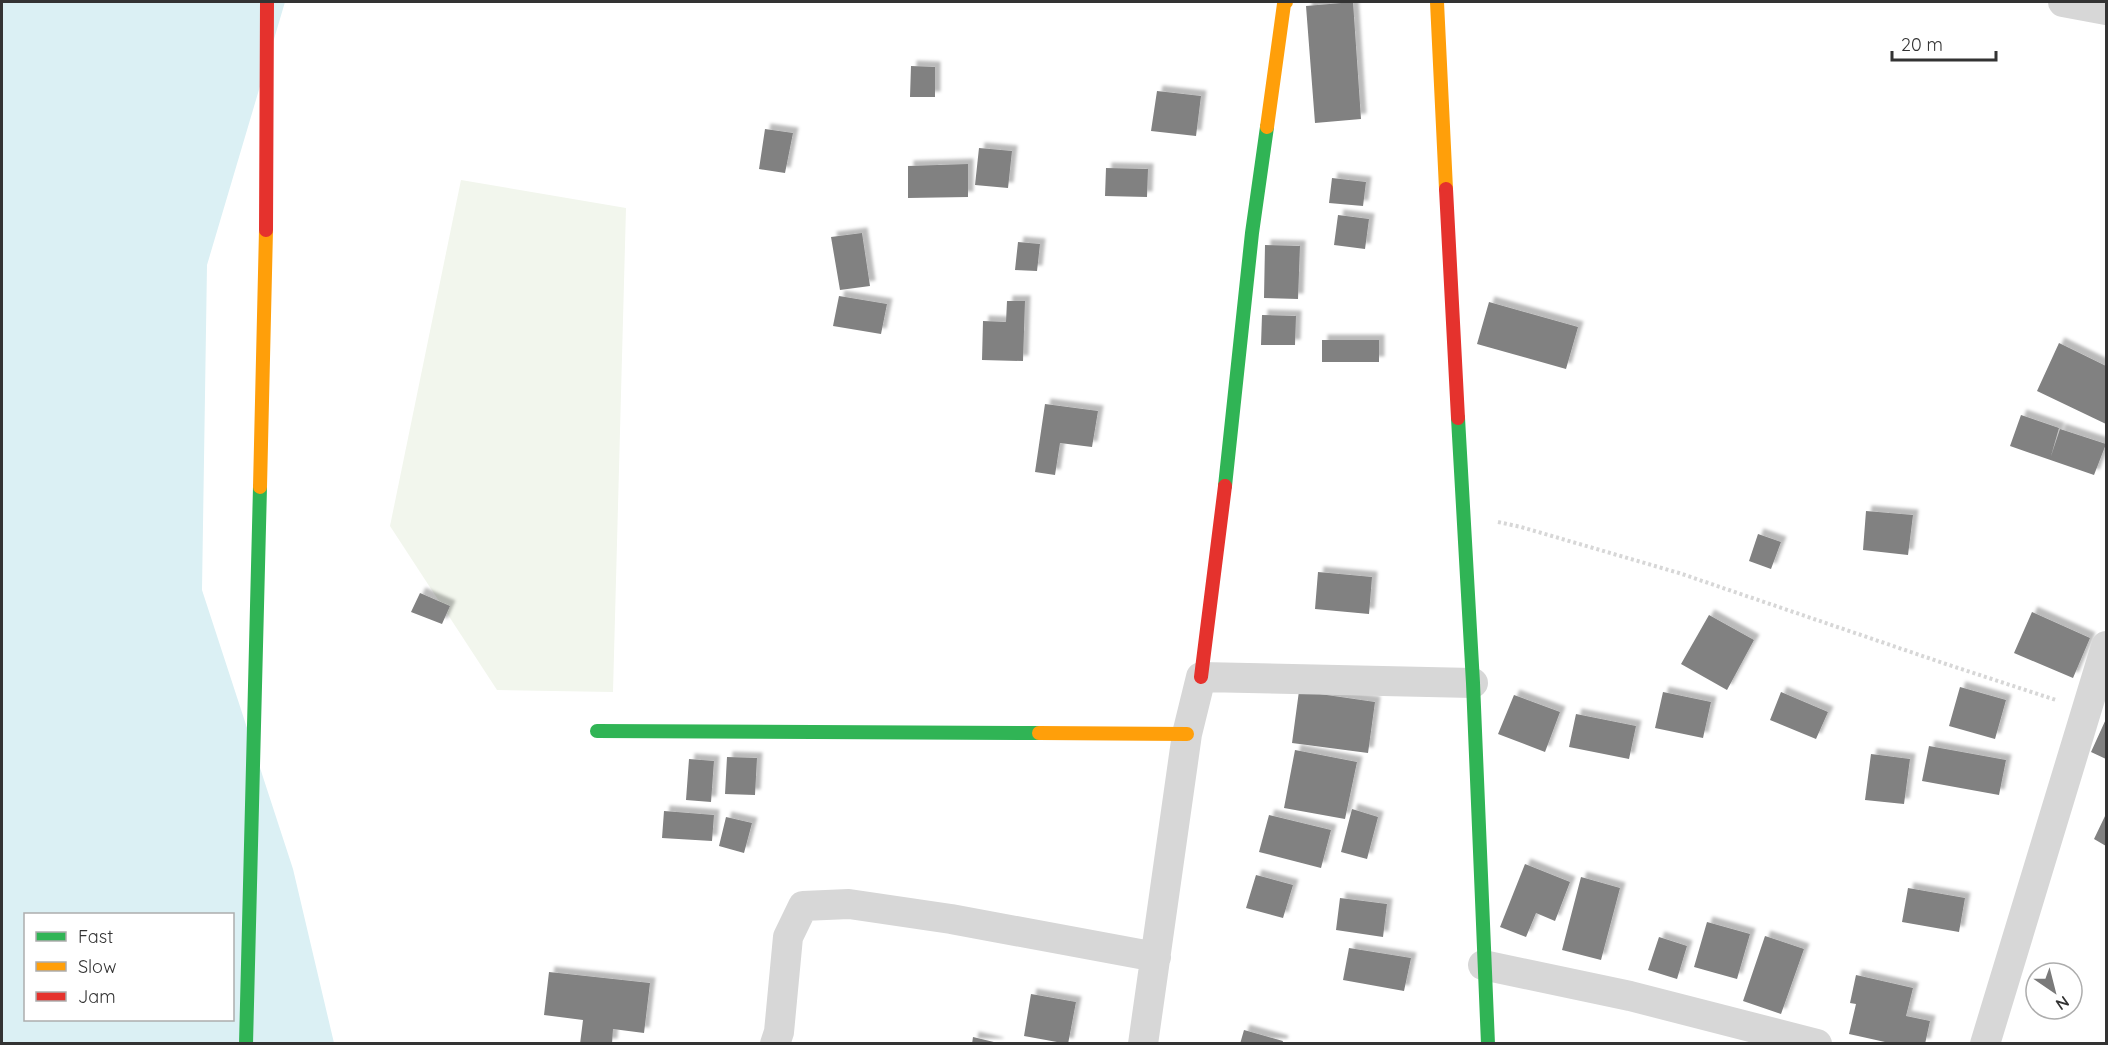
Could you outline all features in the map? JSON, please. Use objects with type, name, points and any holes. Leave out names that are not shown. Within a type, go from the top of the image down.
[{"type":"street","points":[[246,1044],[266,250],[267,2]]},
{"type":"street","points":[[1143,1044],[1187,734],[1201,677],[1221,521],[1252,233],[1286,2]]},
{"type":"street","points":[[1437,2],[1452,328],[1473,683],[1488,1044]]},
{"type":"street","points":[[2063,2],[2106,10]]},
{"type":"street","points":[[1985,1044],[2106,646]]},
{"type":"street","points":[[1201,677],[1473,683]]},
{"type":"street","points":[[597,731],[1187,734]]},
{"type":"street","points":[[775,1044],[779,1032],[788,937],[803,906],[849,904],[872,907],[951,919],[1156,957]]},
{"type":"street","points":[[1483,965],[1630,996],[1817,1044]]},
{"type":"path","points":[[1464,515],[1521,527],[1680,573],[2088,710]]},
{"type":"shaded area","points":[[2,2],[285,2],[207,265],[202,590],[293,869],[334,1043],[2,1044]]},
{"type":"shaded area","points":[[461,180],[626,208],[613,692],[497,690],[390,526]]},
{"type":"building","points":[[1353,2],[1361,119],[1315,123],[1306,6]]},
{"type":"building","points":[[911,66],[935,67],[935,97],[910,97]]},
{"type":"building","points":[[1157,91],[1201,96],[1196,136],[1151,131]]},
{"type":"building","points":[[765,129],[793,133],[785,173],[759,169]]},
{"type":"building","points":[[979,148],[1012,151],[1008,188],[975,185]]},
{"type":"building","points":[[968,164],[968,197],[908,198],[908,166]]},
{"type":"building","points":[[1106,168],[1148,169],[1147,197],[1105,196]]},
{"type":"building","points":[[1332,178],[1366,182],[1363,206],[1329,203]]},
{"type":"building","points":[[1338,215],[1369,219],[1365,249],[1334,245]]},
{"type":"building","points":[[862,233],[870,286],[840,290],[831,237]]},
{"type":"building","points":[[1018,242],[1040,244],[1037,271],[1015,270]]},
{"type":"building","points":[[1265,245],[1300,246],[1298,299],[1264,298]]},
{"type":"building","points":[[839,296],[887,304],[881,334],[833,326]]},
{"type":"building","points":[[1007,301],[1025,301],[1023,361],[982,360],[983,321],[1006,322]]},
{"type":"building","points":[[1489,302],[1578,327],[1566,369],[1477,344]]},
{"type":"building","points":[[1262,315],[1296,316],[1295,345],[1261,345]]},
{"type":"building","points":[[1322,340],[1379,340],[1379,362],[1322,362]]},
{"type":"building","points":[[2059,343],[2106,366],[2106,424],[2037,391]]},
{"type":"building","points":[[1045,404],[1098,411],[1092,447],[1060,443],[1055,475],[1035,472]]},
{"type":"building","points":[[2021,415],[2059,428],[2051,456],[2060,429],[2106,444],[2094,475],[2010,446]]},
{"type":"building","points":[[1866,511],[1913,515],[1908,555],[1863,550]]},
{"type":"building","points":[[1758,534],[1781,542],[1771,569],[1749,561]]},
{"type":"building","points":[[1318,572],[1372,577],[1369,614],[1315,609]]},
{"type":"building","points":[[420,593],[450,606],[442,624],[411,612]]},
{"type":"building","points":[[2032,612],[2090,638],[2073,678],[2014,653]]},
{"type":"building","points":[[1709,615],[1754,640],[1727,690],[1681,664]]},
{"type":"building","points":[[1960,687],[2006,700],[1995,739],[1949,726]]},
{"type":"building","points":[[1299,691],[1375,702],[1368,753],[1292,743]]},
{"type":"building","points":[[1663,692],[1711,702],[1703,738],[1655,728]]},
{"type":"building","points":[[1781,692],[1828,712],[1816,739],[1770,720]]},
{"type":"building","points":[[1514,695],[1560,712],[1545,752],[1498,734]]},
{"type":"building","points":[[1576,714],[1636,726],[1629,759],[1569,747]]},
{"type":"building","points":[[2106,719],[2106,759],[2091,752]]},
{"type":"building","points":[[1929,746],[2006,760],[1999,795],[1922,781]]},
{"type":"building","points":[[1295,750],[1357,762],[1345,819],[1284,808]]},
{"type":"building","points":[[1871,754],[1910,759],[1904,804],[1865,800]]},
{"type":"building","points":[[727,757],[757,758],[755,795],[725,794]]},
{"type":"building","points":[[689,759],[714,761],[711,802],[686,800]]},
{"type":"building","points":[[1352,809],[1378,817],[1367,859],[1341,852]]},
{"type":"building","points":[[664,811],[714,815],[712,841],[662,838]]},
{"type":"building","points":[[2106,814],[2106,846],[2094,839]]},
{"type":"building","points":[[1269,815],[1331,830],[1321,868],[1259,852]]},
{"type":"building","points":[[726,817],[752,823],[744,853],[719,846]]},
{"type":"building","points":[[1525,864],[1570,882],[1555,921],[1536,913],[1526,937],[1500,927]]},
{"type":"building","points":[[1256,875],[1293,885],[1283,918],[1246,908]]},
{"type":"building","points":[[1581,877],[1620,888],[1601,960],[1562,950]]},
{"type":"building","points":[[1908,888],[1965,898],[1959,932],[1902,922]]},
{"type":"building","points":[[1340,898],[1387,904],[1383,937],[1336,930]]},
{"type":"building","points":[[1707,922],[1750,934],[1737,979],[1694,967]]},
{"type":"building","points":[[1765,936],[1804,949],[1781,1014],[1743,1001]]},
{"type":"building","points":[[1659,937],[1687,946],[1677,979],[1648,970]]},
{"type":"building","points":[[1349,948],[1411,958],[1404,991],[1343,980]]},
{"type":"building","points":[[549,972],[650,983],[644,1033],[613,1029],[612,1044],[580,1044],[583,1020],[544,1015]]},
{"type":"building","points":[[1856,975],[1913,988],[1906,1016],[1930,1021],[1925,1044],[1894,1044],[1849,1034],[1856,1004],[1850,1003]]},
{"type":"building","points":[[1031,994],[1076,1002],[1068,1044],[1024,1036]]},
{"type":"building","points":[[1244,1030],[1283,1041],[1282,1044],[1240,1044]]},
{"type":"building","points":[[973,1037],[998,1043],[998,1044],[972,1044]]},
{"type":"traffic: fast","points":[[1225,486],[1252,233],[1267,127]]},
{"type":"traffic: fast","points":[[1458,418],[1473,683],[1488,1044]]},
{"type":"traffic: fast","points":[[246,1044],[260,487]]},
{"type":"traffic: fast","points":[[597,731],[1039,733]]},
{"type":"traffic: slow","points":[[1267,127],[1286,2]]},
{"type":"traffic: slow","points":[[1437,2],[1446,189]]},
{"type":"traffic: slow","points":[[260,487],[266,230]]},
{"type":"traffic: slow","points":[[1039,733],[1187,734]]},
{"type":"traffic: jam","points":[[266,230],[267,2]]},
{"type":"traffic: jam","points":[[1446,189],[1458,418]]},
{"type":"traffic: jam","points":[[1201,677],[1225,486]]}]
